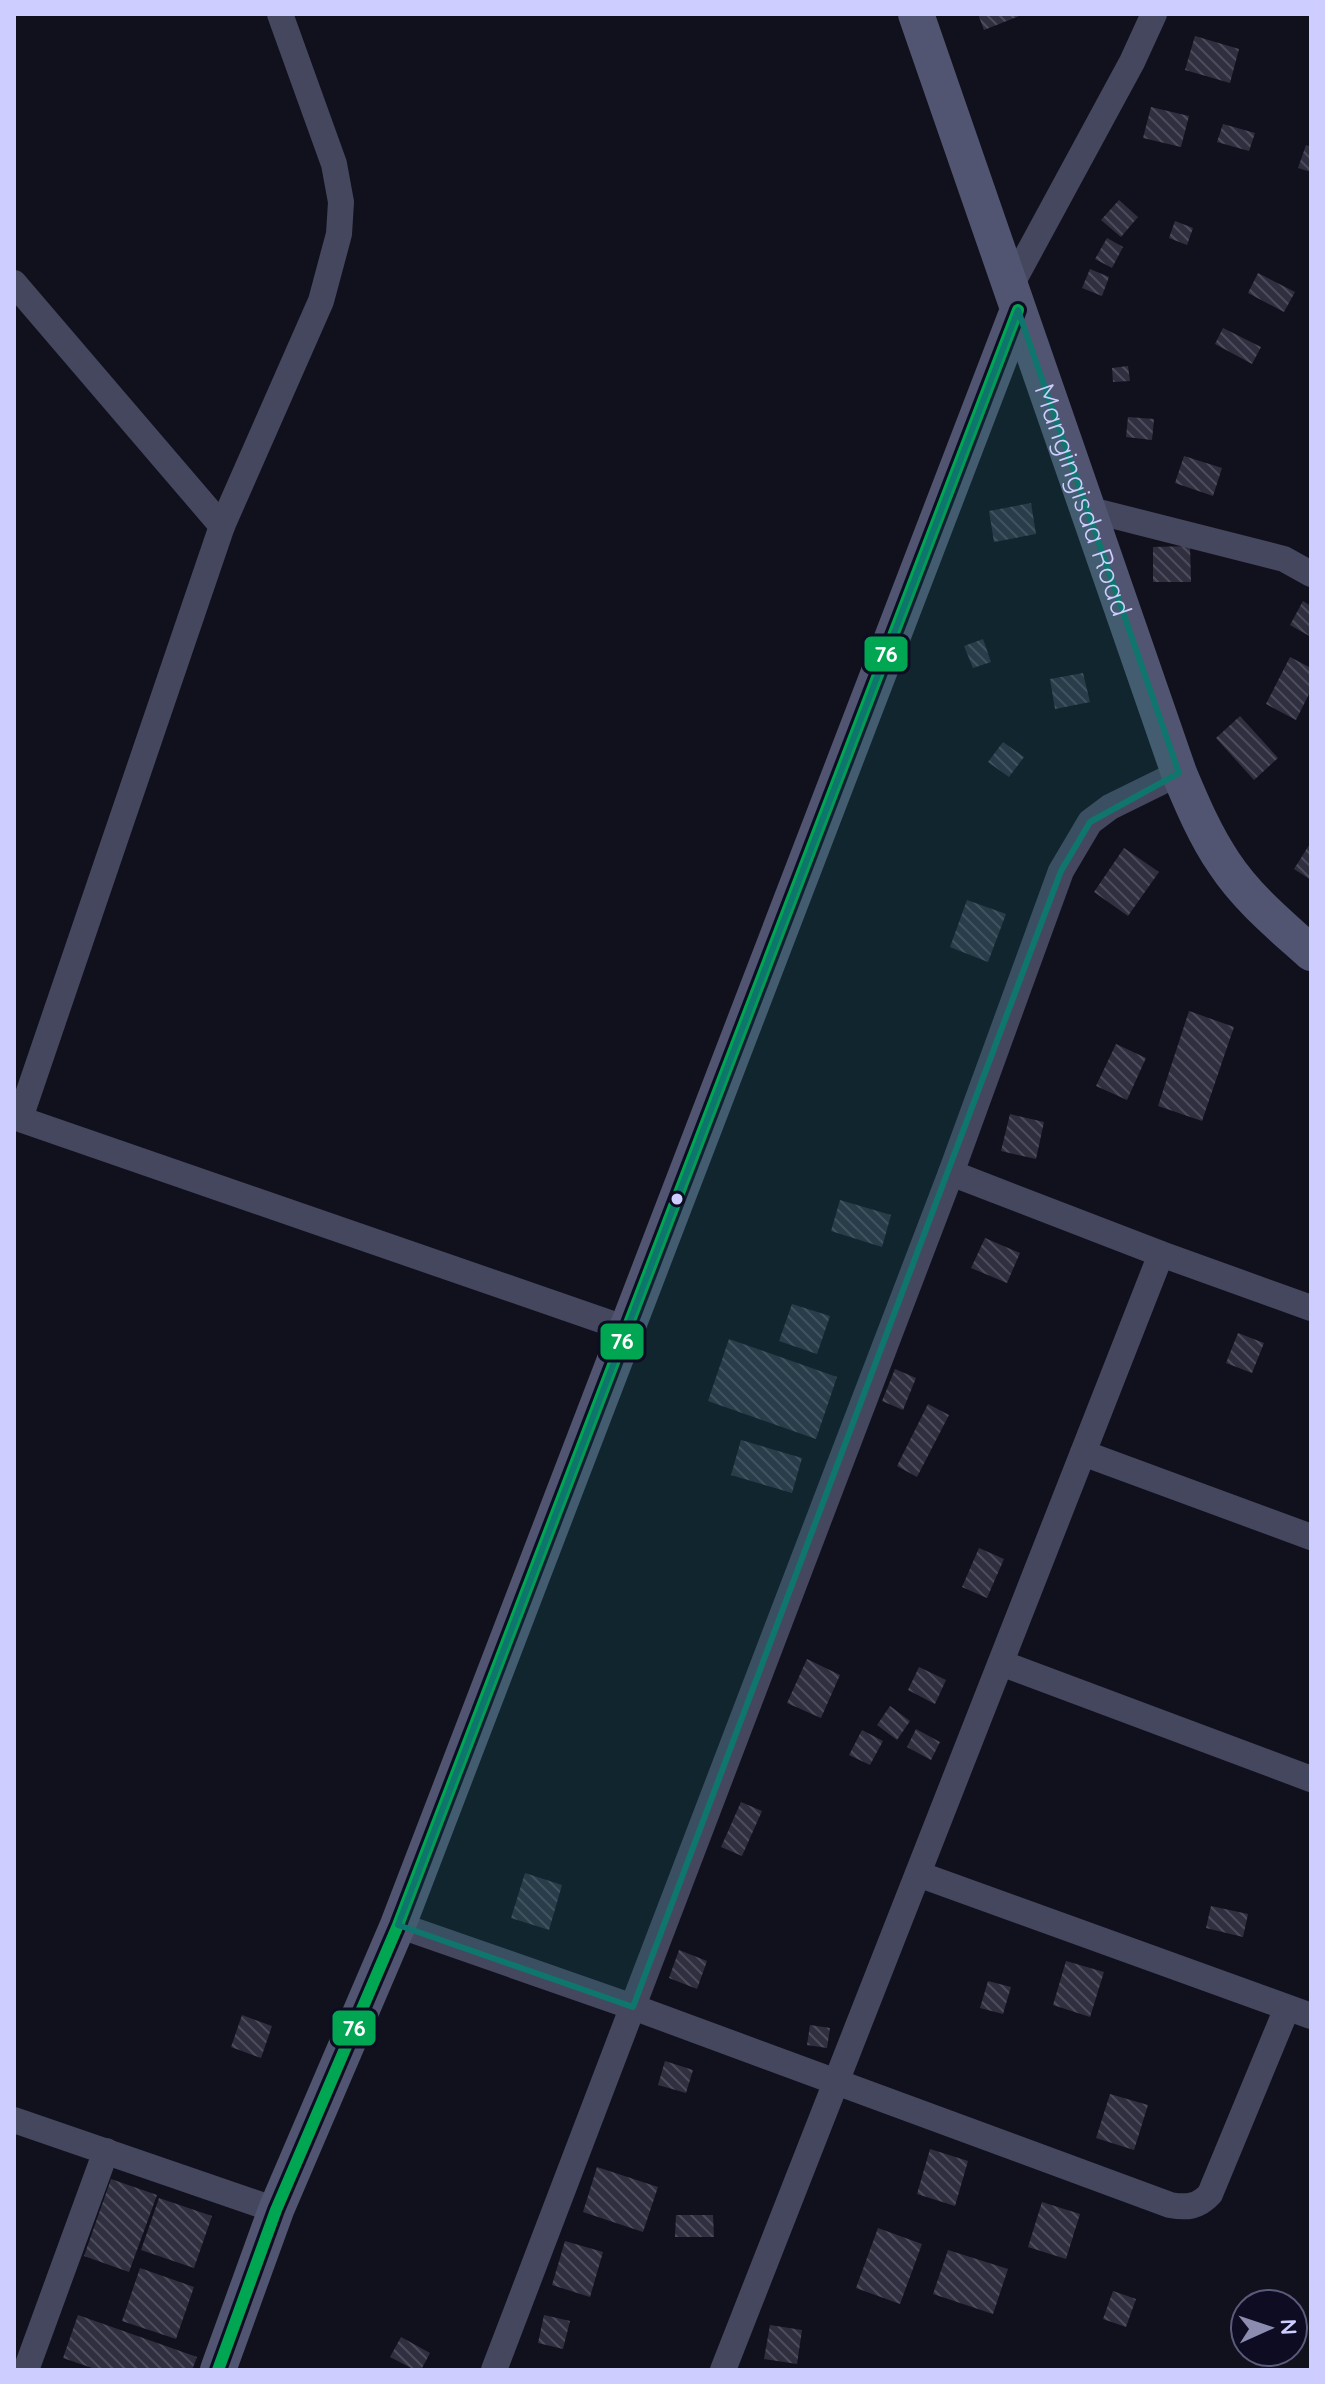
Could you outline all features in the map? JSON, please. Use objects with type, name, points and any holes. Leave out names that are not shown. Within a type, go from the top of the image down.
[{"type":"street","points":[[280,14],[334,164],[341,219],[331,269],[321,301],[222,526],[17,1117],[627,1329]]},
{"type":"street","name":"Mangingisda Road","points":[[916,14],[1179,773],[1202,825],[1225,864],[1265,913],[1311,953]]},
{"type":"street","points":[[218,2370],[276,2210],[398,1925],[627,1329],[1014,298],[1154,14]]},
{"type":"street","points":[[14,283],[222,526]]},
{"type":"street","points":[[1087,509],[1284,559],[1311,574]]},
{"type":"street","points":[[494,2370],[951,1173],[1061,871],[1090,822],[1110,807],[1179,773]]},
{"type":"street","points":[[951,1173],[1311,1308]]},
{"type":"street","points":[[723,2370],[1161,1254]]},
{"type":"street","points":[[1083,1453],[1311,1537]]},
{"type":"street","points":[[1001,1663],[1311,1779]]},
{"type":"street","points":[[398,1925],[633,2007],[1170,2205],[1202,2203],[1210,2194],[1299,2012],[918,1874]]},
{"type":"street","points":[[14,2120],[276,2210]]},
{"type":"street","points":[[26,2370],[106,2151]]},
{"type":"highlighted area","points":[[1018,310],[1179,773],[1090,822],[1061,871],[633,2007],[398,1925]]},
{"type":"building","points":[[978,14],[1018,14],[1019,16],[984,30]]},
{"type":"building","points":[[1195,36],[1239,49],[1230,83],[1185,70]]},
{"type":"building","points":[[1151,107],[1189,116],[1181,147],[1143,138]]},
{"type":"building","points":[[1223,124],[1255,133],[1249,151],[1217,142]]},
{"type":"building","points":[[1306,145],[1311,147],[1311,172],[1298,168]]},
{"type":"building","points":[[1119,200],[1138,217],[1121,237],[1101,220]]},
{"type":"building","points":[[1175,221],[1193,228],[1187,245],[1169,238]]},
{"type":"building","points":[[1107,238],[1123,247],[1112,268],[1095,259]]},
{"type":"building","points":[[1090,269],[1109,277],[1102,296],[1082,288]]},
{"type":"building","points":[[1258,273],[1295,292],[1284,312],[1248,293]]},
{"type":"building","points":[[1223,328],[1261,347],[1252,364],[1215,344]]},
{"type":"building","points":[[1128,366],[1130,381],[1113,382],[1112,368]]},
{"type":"building","points":[[1128,417],[1154,419],[1152,440],[1126,437]]},
{"type":"building","points":[[1184,456],[1222,468],[1213,496],[1175,483]]},
{"type":"building","points":[[1031,503],[1036,534],[994,542],[989,511]]},
{"type":"building","points":[[1190,546],[1191,582],[1153,582],[1153,547]]},
{"type":"building","points":[[1303,601],[1311,606],[1311,637],[1290,625]]},
{"type":"building","points":[[983,639],[991,662],[973,668],[964,646]]},
{"type":"building","points":[[1290,657],[1311,668],[1311,690],[1296,720],[1266,704]]},
{"type":"building","points":[[1083,673],[1090,702],[1055,709],[1050,679]]},
{"type":"building","points":[[1240,716],[1278,758],[1254,780],[1216,738]]},
{"type":"building","points":[[1003,742],[1024,757],[1009,777],[988,762]]},
{"type":"building","points":[[1311,842],[1311,880],[1294,869]]},
{"type":"building","points":[[1124,848],[1159,872],[1128,916],[1094,892]]},
{"type":"building","points":[[967,900],[1006,914],[988,962],[950,947]]},
{"type":"building","points":[[1189,1011],[1234,1027],[1202,1121],[1158,1106]]},
{"type":"building","points":[[1116,1044],[1146,1058],[1127,1100],[1096,1086]]},
{"type":"building","points":[[1010,1114],[1044,1122],[1036,1159],[1001,1151]]},
{"type":"building","points":[[840,1200],[891,1215],[882,1247],[831,1231]]},
{"type":"building","points":[[985,1238],[1020,1253],[1007,1283],[971,1268]]},
{"type":"building","points":[[792,1304],[830,1316],[817,1354],[779,1341]]},
{"type":"building","points":[[1238,1333],[1264,1343],[1252,1373],[1226,1363]]},
{"type":"building","points":[[729,1339],[837,1377],[816,1439],[708,1401]]},
{"type":"building","points":[[895,1369],[916,1378],[903,1410],[882,1401]]},
{"type":"building","points":[[928,1404],[949,1415],[917,1477],[897,1466]]},
{"type":"building","points":[[741,1440],[802,1458],[792,1493],[731,1475]]},
{"type":"building","points":[[979,1548],[1004,1559],[987,1598],[962,1587]]},
{"type":"building","points":[[807,1659],[840,1675],[821,1718],[787,1703]]},
{"type":"building","points":[[919,1667],[946,1680],[935,1704],[908,1690]]},
{"type":"building","points":[[890,1706],[910,1721],[897,1740],[877,1725]]},
{"type":"building","points":[[916,1729],[940,1742],[931,1760],[907,1747]]},
{"type":"building","points":[[862,1730],[883,1741],[870,1765],[849,1755]]},
{"type":"building","points":[[741,1802],[762,1811],[742,1856],[721,1847]]},
{"type":"building","points":[[525,1873],[562,1885],[549,1930],[511,1918]]},
{"type":"building","points":[[1211,1906],[1248,1914],[1243,1937],[1206,1928]]},
{"type":"building","points":[[679,1950],[707,1961],[697,1989],[669,1978]]},
{"type":"building","points":[[1066,1961],[1104,1972],[1090,2017],[1053,2005]]},
{"type":"building","points":[[988,1981],[1011,1987],[1003,2014],[980,2008]]},
{"type":"building","points":[[242,2015],[272,2026],[261,2058],[231,2047]]},
{"type":"building","points":[[810,2025],[830,2028],[827,2048],[807,2045]]},
{"type":"building","points":[[665,2061],[693,2070],[686,2093],[658,2085]]},
{"type":"building","points":[[1110,2094],[1148,2105],[1134,2150],[1096,2138]]},
{"type":"building","points":[[930,2149],[968,2161],[955,2206],[917,2194]]},
{"type":"building","points":[[597,2167],[658,2187],[643,2232],[583,2212]]},
{"type":"building","points":[[111,2179],[157,2195],[129,2272],[84,2256]]},
{"type":"building","points":[[159,2198],[212,2216],[194,2268],[141,2250]]},
{"type":"building","points":[[1042,2202],[1080,2214],[1066,2259],[1028,2247]]},
{"type":"building","points":[[676,2215],[713,2215],[714,2237],[675,2237]]},
{"type":"building","points":[[878,2228],[922,2244],[900,2304],[856,2288]]},
{"type":"building","points":[[565,2241],[603,2252],[590,2297],[552,2285]]},
{"type":"building","points":[[948,2250],[1008,2269],[993,2314],[933,2294]]},
{"type":"building","points":[[140,2268],[194,2287],[176,2339],[122,2321]]},
{"type":"building","points":[[1113,2291],[1136,2299],[1126,2327],[1103,2319]]},
{"type":"building","points":[[78,2315],[197,2357],[192,2370],[98,2370],[63,2358]]},
{"type":"building","points":[[544,2315],[570,2321],[563,2349],[538,2343]]},
{"type":"building","points":[[770,2325],[802,2330],[797,2364],[764,2359]]},
{"type":"building","points":[[401,2337],[430,2353],[421,2370],[390,2357]]},
{"type":"transit line","name":"76","points":[[218,2370],[276,2210],[398,1925],[1018,310]]}]
